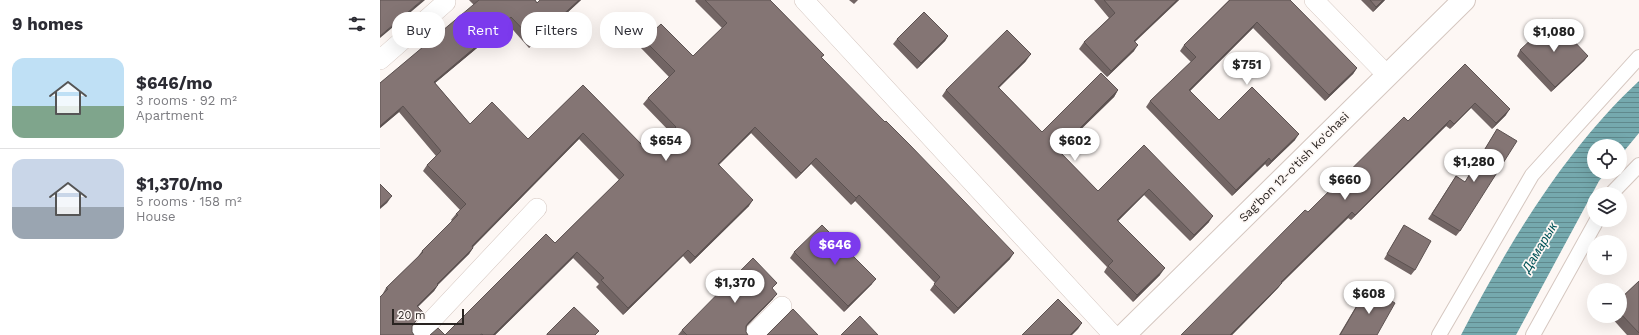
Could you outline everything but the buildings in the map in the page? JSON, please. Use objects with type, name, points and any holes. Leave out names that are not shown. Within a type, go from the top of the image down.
[{"type":"main road","name":"Sag'bon 12-o'tish ko'chasi","points":[[1124,335],[1464,0]]},
{"type":"street","points":[[804,0],[1113,335]]},
{"type":"street","points":[[1314,0],[1387,75]]},
{"type":"street","points":[[380,60],[446,2]]},
{"type":"street","points":[[1439,335],[1532,175],[1639,58]]},
{"type":"street","points":[[1618,187],[1639,165]]},
{"type":"street","points":[[418,335],[537,208]]},
{"type":"street","points":[[1533,335],[1593,227]]},
{"type":"street","points":[[753,335],[782,306]]},
{"type":"water","name":"Дамарык","points":[[1639,81],[1639,133],[1627,148],[1627,139],[1587,139],[1587,179],[1601,179],[1596,187],[1587,187],[1587,203],[1516,335],[1461,335],[1491,279],[1542,196],[1581,144],[1624,95]]}]
